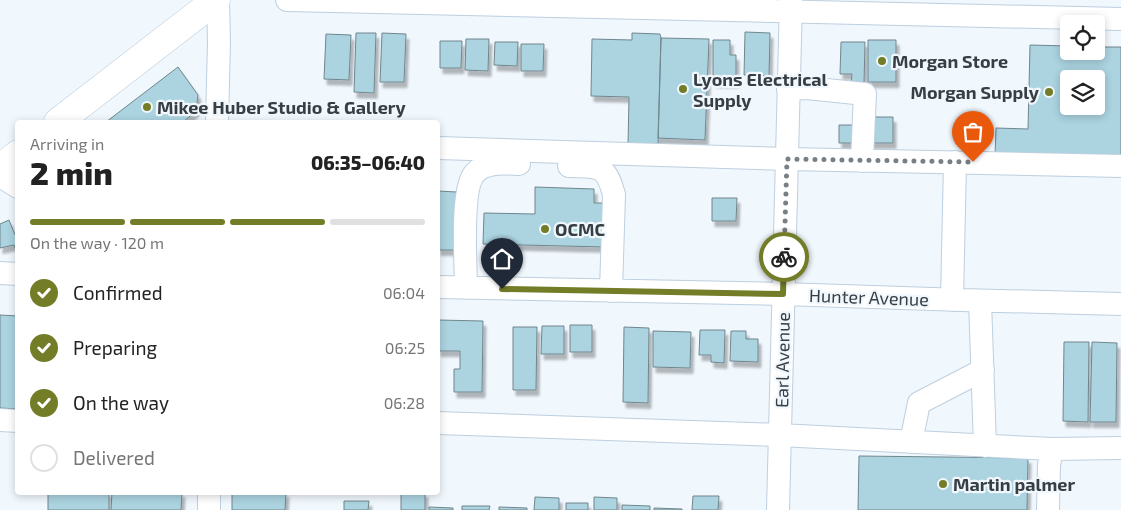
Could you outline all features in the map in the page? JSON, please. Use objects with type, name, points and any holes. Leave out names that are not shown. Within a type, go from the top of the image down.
[{"type":"main road","points":[[61,120],[217,0]]},
{"type":"main road","points":[[0,168],[15,156]]},
{"type":"street","points":[[217,0],[219,42],[217,120]]},
{"type":"street","points":[[287,0],[1053,9],[1121,19]]},
{"type":"street","name":"Earl Avenue","points":[[778,510],[791,5]]},
{"type":"street","points":[[788,89],[807,88],[865,94],[862,160]]},
{"type":"street","points":[[440,148],[787,159],[1121,166]]},
{"type":"street","points":[[952,300],[955,162]]},
{"type":"street","points":[[466,288],[466,200],[468,184],[475,171],[504,163],[596,167],[605,172],[614,195],[611,291]]},
{"type":"street","points":[[0,176],[15,186]]},
{"type":"street","points":[[0,273],[15,274]]},
{"type":"street","name":"Hunter Avenue","points":[[440,287],[783,294],[1121,304]]},
{"type":"street","points":[[980,301],[985,446]]},
{"type":"street","points":[[911,442],[918,404],[982,370]]},
{"type":"street","points":[[0,420],[15,421]]},
{"type":"street","points":[[440,423],[780,435],[1052,449],[1121,448]]},
{"type":"street","points":[[1048,510],[1052,449]]},
{"type":"street","points":[[209,495],[209,510]]},
{"type":"building","points":[[745,32],[770,33],[769,76],[744,75]]},
{"type":"building","points":[[356,33],[376,33],[374,93],[354,92]]},
{"type":"building","points":[[382,33],[406,34],[404,82],[380,82]]},
{"type":"building","points":[[632,33],[660,34],[661,38],[658,145],[628,144],[629,97],[591,96],[592,39],[632,40]]},
{"type":"building","points":[[326,34],[351,35],[349,80],[324,79]]},
{"type":"building","name":"Lyons Electrical Supply","points":[[661,38],[709,39],[705,140],[658,138]]},
{"type":"building","points":[[466,39],[489,39],[488,71],[465,70]]},
{"type":"building","points":[[713,40],[730,40],[730,55],[736,55],[736,82],[713,82]]},
{"type":"building","name":"Morgan Store","points":[[868,40],[896,40],[896,82],[868,82]]},
{"type":"building","points":[[440,41],[462,41],[461,68],[440,68]]},
{"type":"building","points":[[495,42],[518,42],[517,66],[494,65]]},
{"type":"building","points":[[841,42],[865,42],[864,84],[851,84],[852,74],[840,74]]},
{"type":"building","points":[[521,44],[544,44],[543,71],[521,71]]},
{"type":"building","name":"Morgan Supply","points":[[1030,45],[1060,46],[1060,60],[1105,60],[1105,47],[1121,47],[1121,157],[995,155],[996,128],[1028,129]]},
{"type":"building","points":[[178,67],[198,95],[196,111],[185,120],[109,120]]},
{"type":"building","points":[[870,117],[893,117],[893,143],[870,143]]},
{"type":"building","points":[[839,125],[859,125],[859,143],[839,143]]},
{"type":"building","name":"OCMC","points":[[535,187],[594,189],[594,203],[607,203],[605,247],[483,244],[484,213],[535,214]]},
{"type":"building","points":[[440,191],[457,192],[456,250],[440,250]]},
{"type":"building","points":[[712,198],[737,198],[736,221],[712,221]]},
{"type":"building","points":[[9,220],[15,235],[15,248],[14,245],[0,248],[0,224]]},
{"type":"building","points":[[0,315],[15,316],[15,409],[0,408]]},
{"type":"building","points":[[440,320],[483,321],[482,392],[454,392],[454,369],[460,369],[460,351],[440,351]]},
{"type":"building","points":[[570,325],[592,325],[592,352],[570,352]]},
{"type":"building","points":[[542,326],[564,326],[564,354],[541,354]]},
{"type":"building","points":[[513,327],[537,327],[536,390],[513,390]]},
{"type":"building","points":[[624,327],[649,328],[648,403],[623,402]]},
{"type":"building","points":[[700,330],[725,330],[724,363],[711,362],[711,355],[699,355]]},
{"type":"building","points":[[653,331],[691,332],[690,368],[653,367]]},
{"type":"building","points":[[731,331],[746,331],[746,339],[758,339],[758,362],[730,361]]},
{"type":"building","points":[[1064,342],[1089,342],[1088,422],[1063,421]]},
{"type":"building","points":[[1092,342],[1117,343],[1116,422],[1090,422]]},
{"type":"building","name":"Martin palmer","points":[[859,456],[1028,458],[1027,510],[858,510]]},
{"type":"building","points":[[48,495],[109,495],[109,510],[48,510]]},
{"type":"building","points":[[112,495],[182,495],[181,510],[111,510]]},
{"type":"building","points":[[232,495],[286,495],[285,510],[232,510]]},
{"type":"building","points":[[401,495],[425,495],[425,510],[401,510]]},
{"type":"building","points":[[693,496],[719,496],[718,510],[692,510]]},
{"type":"building","points":[[535,497],[559,498],[559,510],[534,510]]},
{"type":"building","points":[[594,497],[617,498],[617,510],[594,510]]},
{"type":"building","points":[[344,501],[369,501],[368,510],[344,510]]},
{"type":"building","points":[[566,503],[588,503],[588,510],[566,510]]},
{"type":"building","points":[[622,505],[650,506],[650,510],[622,510]]},
{"type":"building","points":[[462,506],[490,506],[489,510],[462,510]]},
{"type":"building","points":[[429,507],[453,508],[453,510],[429,510]]},
{"type":"building","points":[[499,507],[527,508],[527,510],[499,510]]},
{"type":"building","points":[[654,508],[682,509],[682,510],[654,510]]},
{"type":"way so far","points":[[784,257],[787,159],[973,162]]},
{"type":"place","name":"Morgan Store","points":[[882,61]]},
{"type":"place","name":"Lyons Electrical Supply","points":[[683,89]]},
{"type":"place","name":"Morgan Supply","points":[[1049,92]]},
{"type":"place","name":"Mikee Huber Studio & Gallery","points":[[147,107]]},
{"type":"place","name":"OCMC","points":[[545,229]]},
{"type":"place","name":"Martin palmer","points":[[943,484]]},
{"type":"route","points":[[502,289],[783,294],[784,257]]}]
